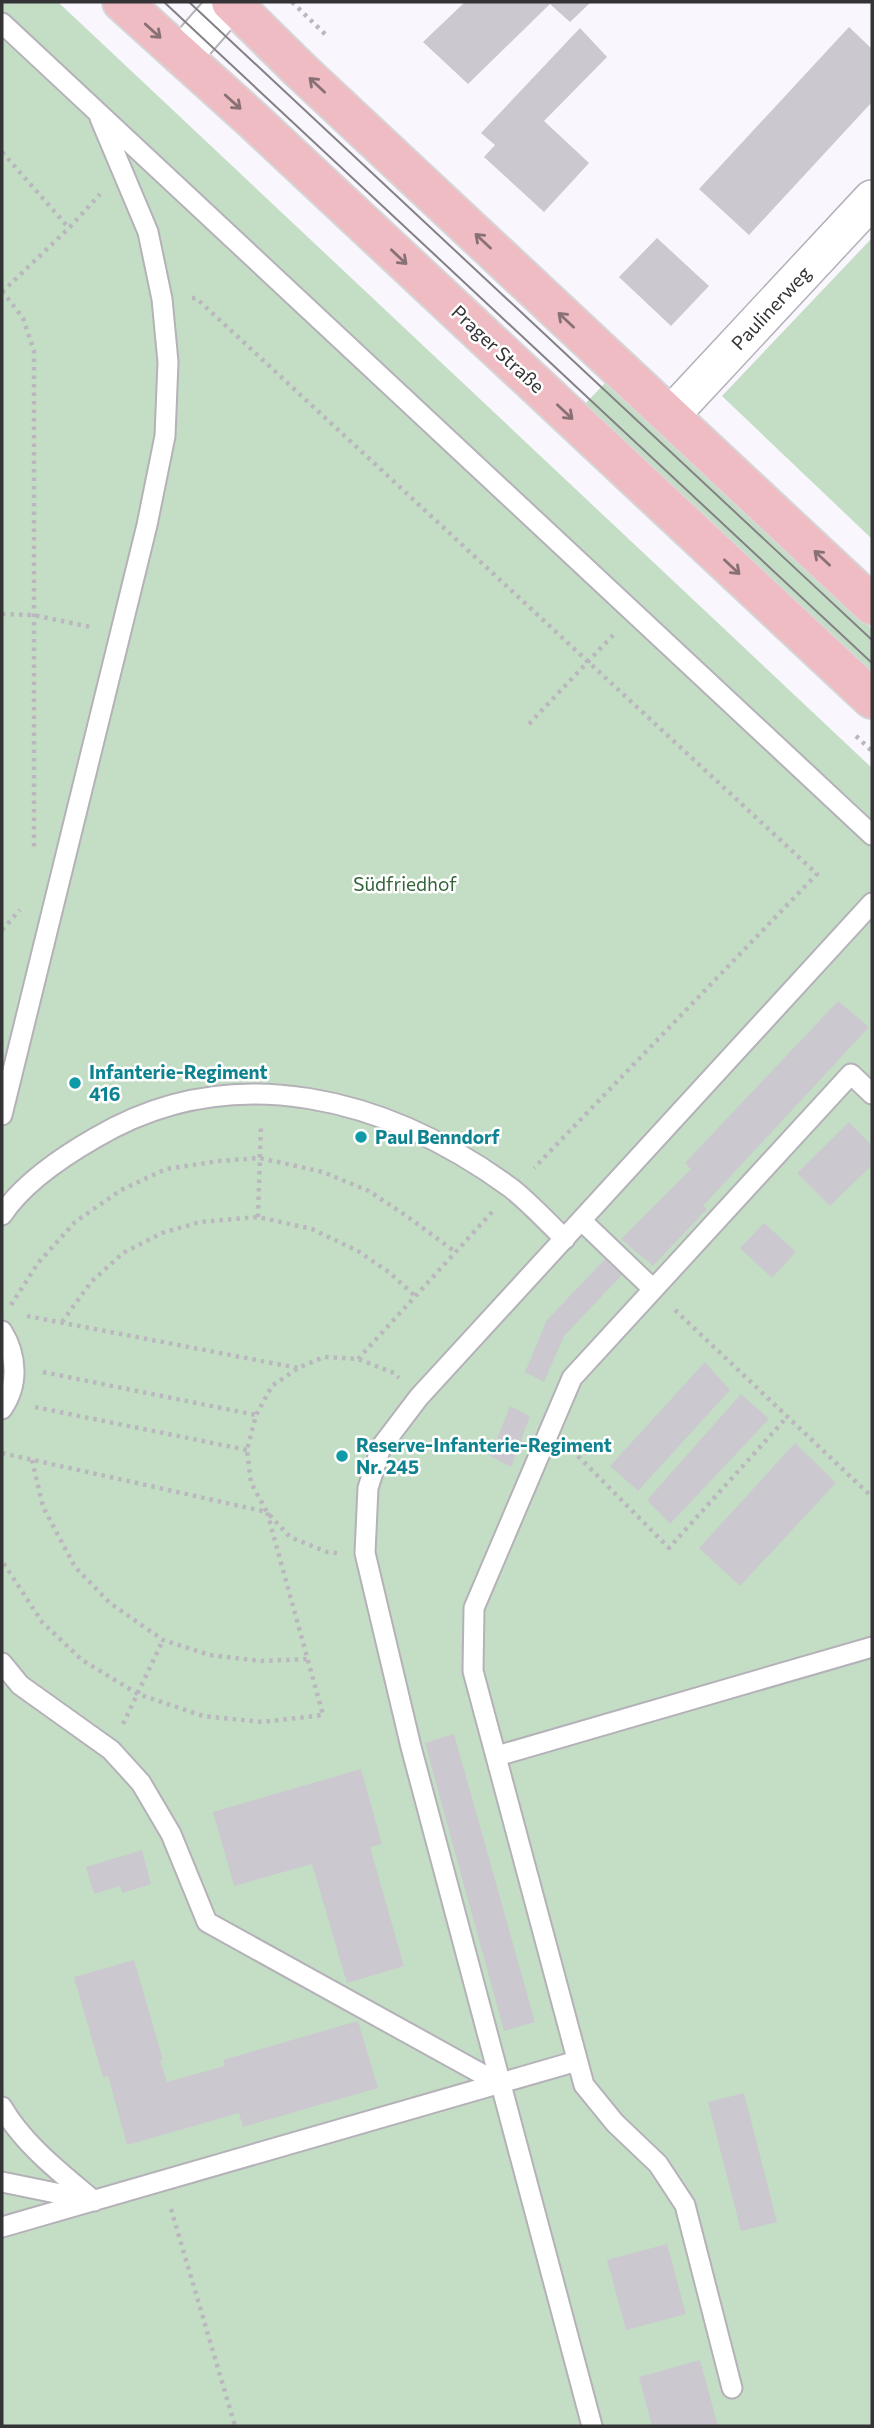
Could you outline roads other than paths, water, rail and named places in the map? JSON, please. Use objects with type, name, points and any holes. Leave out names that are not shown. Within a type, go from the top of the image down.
[{"type":"main road","name":"Prager Straße","points":[[122,2],[872,699]]},
{"type":"main road","points":[[182,56],[230,2],[872,605]]},
{"type":"street","name":"Paulinerweg","points":[[670,416],[872,200]]},
{"type":"lane","points":[[2,23],[872,835]]},
{"type":"lane","points":[[2,1115],[147,525],[165,436],[168,362],[162,299],[148,232],[97,110]]},
{"type":"lane","points":[[592,2426],[414,1760],[365,1553],[368,1488],[381,1447],[419,1397],[872,903]]},
{"type":"lane","points":[[732,2388],[685,2205],[658,2164],[615,2123],[584,2085],[474,1671],[474,1608],[572,1378],[851,1074],[872,1094]]},
{"type":"lane","points":[[2,1215],[9,1204],[62,1157],[123,1121],[190,1100],[263,1092],[319,1099],[382,1117],[459,1153],[513,1190],[565,1239]]},
{"type":"lane","points":[[582,1220],[653,1289]]},
{"type":"lane","points":[[4,1321],[15,1366],[13,1384],[4,1405]]},
{"type":"lane","points":[[497,1756],[872,1647]]},
{"type":"lane","points":[[2,1663],[20,1685],[111,1750],[141,1783],[171,1834],[207,1922],[500,2084]]},
{"type":"lane","points":[[2,2227],[578,2062]]},
{"type":"lane","points":[[2,2107],[40,2155],[94,2201]]},
{"type":"lane","points":[[2,2182],[94,2201]]},
{"type":"tram line","points":[[164,2],[872,663]]},
{"type":"tram line","points":[[189,2],[872,640]]},
{"type":"place","name":"Infanterie-Regiment 416","points":[[75,1083]]},
{"type":"place","name":"Paul Benndorf","points":[[361,1137]]},
{"type":"place","name":"Reserve-Infanterie-Regiment Nr. 245","points":[[342,1456]]},
{"type":"park label","name":"Südfriedhof","points":[[405,884]]}]
